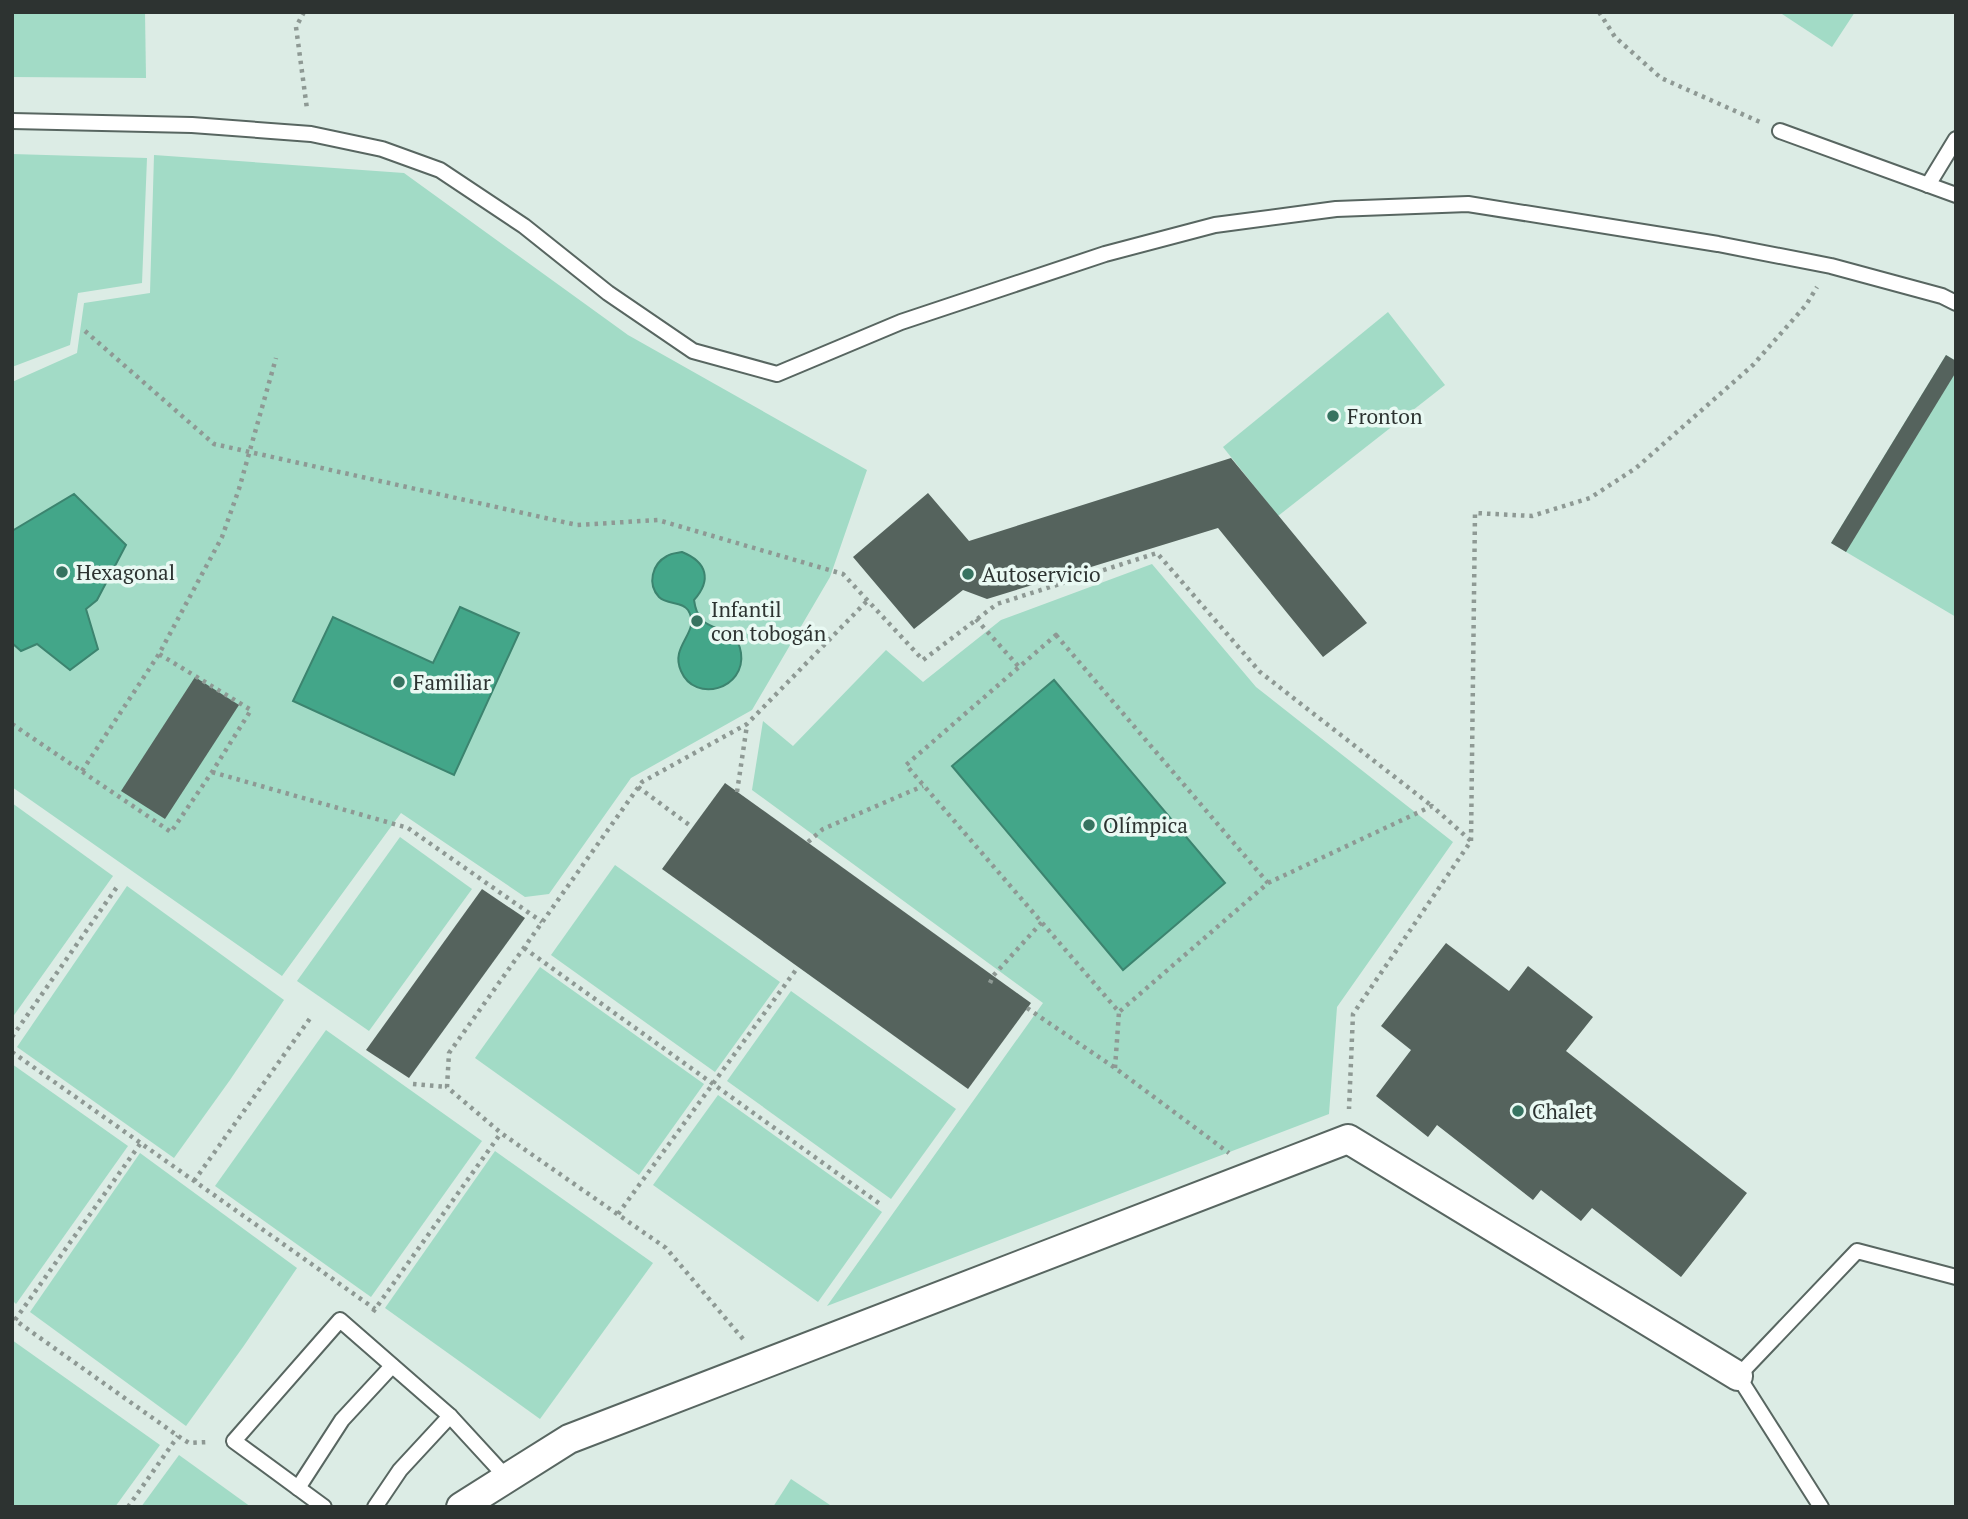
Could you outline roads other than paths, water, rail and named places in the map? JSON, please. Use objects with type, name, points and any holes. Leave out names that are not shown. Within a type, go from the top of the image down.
[{"type":"street","points":[[461,1507],[569,1439],[1348,1139],[1738,1376]]},
{"type":"lane","points":[[12,121],[192,125],[311,134],[382,149],[440,170],[524,226],[608,293],[693,351],[777,374],[901,322],[1105,254],[1215,225],[1336,209],[1468,204],[1718,244],[1831,266],[1942,296],[1956,303]]},
{"type":"lane","points":[[1780,131],[1956,195]]},
{"type":"lane","points":[[1928,185],[1956,139]]},
{"type":"lane","points":[[1821,1507],[1738,1376],[1857,1251],[1956,1276]]},
{"type":"lane","points":[[324,1507],[234,1441],[340,1320],[450,1416],[507,1478]]},
{"type":"lane","points":[[298,1488],[342,1420],[392,1366]]},
{"type":"lane","points":[[374,1507],[400,1471],[450,1416]]},
{"type":"place","name":"Fronton","points":[[1333,416]]},
{"type":"place","name":"Hexagonal","points":[[62,572]]},
{"type":"place","name":"Autoservicio","points":[[968,574]]},
{"type":"place","name":"Infantil con tobogán","points":[[697,621]]},
{"type":"place","name":"Familiar","points":[[399,682]]},
{"type":"place","name":"Olímpica","points":[[1089,825]]},
{"type":"place","name":"Chalet","points":[[1518,1111]]}]
